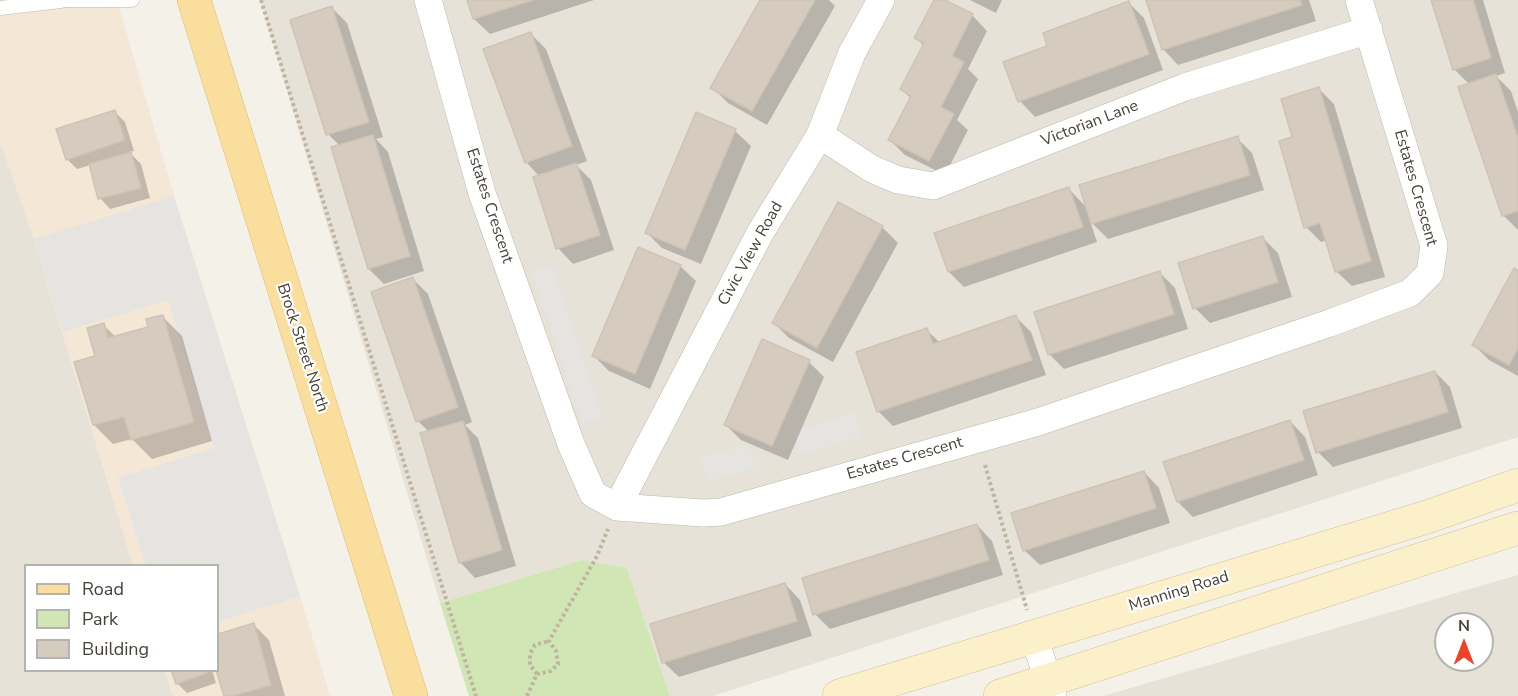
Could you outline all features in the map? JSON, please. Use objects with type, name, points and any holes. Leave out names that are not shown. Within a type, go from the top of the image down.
[{"type":"main road","name":"Brock Street North","points":[[194,0],[280,282],[411,696]]},
{"type":"main road","name":"Manning Road","points":[[839,696],[1426,517],[1518,485]]},
{"type":"main road","points":[[1000,696],[1051,688],[1518,528]]},
{"type":"street","name":"Estates Crescent","points":[[428,0],[482,193],[570,444],[593,494],[617,507],[703,513],[721,512],[1038,422],[1329,323],[1410,293],[1430,273],[1434,246],[1359,0]]},
{"type":"street","name":"Civic View Road","points":[[617,507],[760,233],[820,135],[852,53],[881,0]]},
{"type":"street","name":"Victorian Lane","points":[[820,135],[872,169],[889,177],[933,186],[1185,87],[1369,30]]},
{"type":"street","points":[[1034,636],[1051,688]]},
{"type":"lane","points":[[0,8],[60,0],[132,0]]},
{"type":"path","points":[[261,0],[476,696]]},
{"type":"path","points":[[977,438],[1034,636]]},
{"type":"path","points":[[537,674],[530,665],[530,654],[535,645],[549,642],[597,556],[617,507]]},
{"type":"path","points":[[537,674],[551,671],[558,664],[556,651],[549,642]]},
{"type":"path","points":[[527,696],[537,674]]},
{"type":"shaded area","points":[[0,0],[117,0],[174,196],[330,696],[173,696],[165,672],[219,672],[219,564],[133,564],[34,239],[0,140]]},
{"type":"shaded area","points":[[260,0],[1518,0],[1518,437],[713,696],[670,696],[627,568],[582,560],[440,603]]},
{"type":"shaded area","points":[[0,140],[34,239],[133,564],[24,564],[24,672],[165,672],[173,696],[0,696]]},
{"type":"shaded area","points":[[174,196],[300,596],[219,622],[219,564],[146,564],[118,478],[214,448],[168,300],[63,332],[34,239]]},
{"type":"shaded area","points":[[552,265],[603,418],[582,424],[532,272]]},
{"type":"shaded area","points":[[855,413],[862,436],[801,455],[794,432]]},
{"type":"shaded area","points":[[749,445],[756,468],[707,481],[701,458]]},
{"type":"shaded area","points":[[1518,575],[1518,696],[1103,696]]},
{"type":"green space","points":[[582,560],[627,568],[670,696],[469,696],[440,603]]},
{"type":"building","points":[[467,0],[533,0],[473,19]]},
{"type":"building","points":[[760,0],[815,0],[752,111],[710,88]]},
{"type":"building","points":[[934,0],[945,0],[973,14],[952,56],[964,62],[941,107],[954,114],[929,161],[888,140],[911,96],[900,89],[924,43],[914,38]]},
{"type":"building","points":[[1146,0],[1300,0],[1302,5],[1162,50]]},
{"type":"building","points":[[1431,0],[1473,0],[1491,58],[1453,70]]},
{"type":"building","points":[[1129,1],[1149,54],[1018,102],[1003,62],[1047,46],[1043,33]]},
{"type":"building","points":[[332,6],[369,122],[326,135],[290,20]]},
{"type":"building","points":[[531,32],[572,146],[525,163],[483,49]]},
{"type":"building","points":[[1496,74],[1518,138],[1518,211],[1502,216],[1458,87]]},
{"type":"building","points":[[1319,87],[1371,261],[1335,272],[1320,223],[1304,228],[1279,141],[1292,137],[1281,99]]},
{"type":"building","points":[[115,110],[125,140],[66,160],[56,129]]},
{"type":"building","points":[[696,112],[736,129],[685,250],[645,233]]},
{"type":"building","points":[[373,135],[410,256],[368,269],[331,147]]},
{"type":"building","points":[[1238,136],[1250,175],[1091,224],[1079,185]]},
{"type":"building","points":[[131,152],[141,188],[98,199],[89,164]]},
{"type":"building","points":[[576,163],[600,235],[556,249],[533,177]]},
{"type":"building","points":[[1069,187],[1083,227],[948,272],[934,233]]},
{"type":"building","points":[[838,202],[883,226],[817,348],[772,323]]},
{"type":"building","points":[[1263,236],[1278,282],[1193,309],[1178,263]]},
{"type":"building","points":[[638,247],[681,265],[635,374],[592,356]]},
{"type":"building","points":[[1514,268],[1518,270],[1518,348],[1509,365],[1472,345]]},
{"type":"building","points":[[1160,271],[1174,314],[1048,355],[1034,312]]},
{"type":"building","points":[[413,277],[458,407],[416,422],[371,292]]},
{"type":"building","points":[[163,315],[194,422],[131,440],[124,417],[93,425],[74,362],[95,356],[87,328],[104,323],[108,338],[148,327],[146,319]]},
{"type":"building","points":[[1016,315],[1032,360],[877,412],[856,352],[927,328],[933,344]]},
{"type":"building","points":[[762,339],[810,360],[772,446],[724,425]]},
{"type":"building","points":[[1435,371],[1448,412],[1316,453],[1303,411]]},
{"type":"building","points":[[1290,420],[1304,460],[1177,502],[1163,462]]},
{"type":"building","points":[[463,421],[502,550],[459,563],[420,433]]},
{"type":"building","points":[[1144,471],[1156,508],[1023,551],[1011,513]]},
{"type":"building","points":[[977,524],[989,560],[813,615],[802,578]]},
{"type":"building","points":[[785,583],[797,621],[662,663],[650,624]]},
{"type":"building","points":[[254,623],[271,685],[232,696],[224,696],[217,672],[219,672],[219,634]]},
{"type":"building","points":[[172,672],[207,672],[207,673],[176,684]]}]
